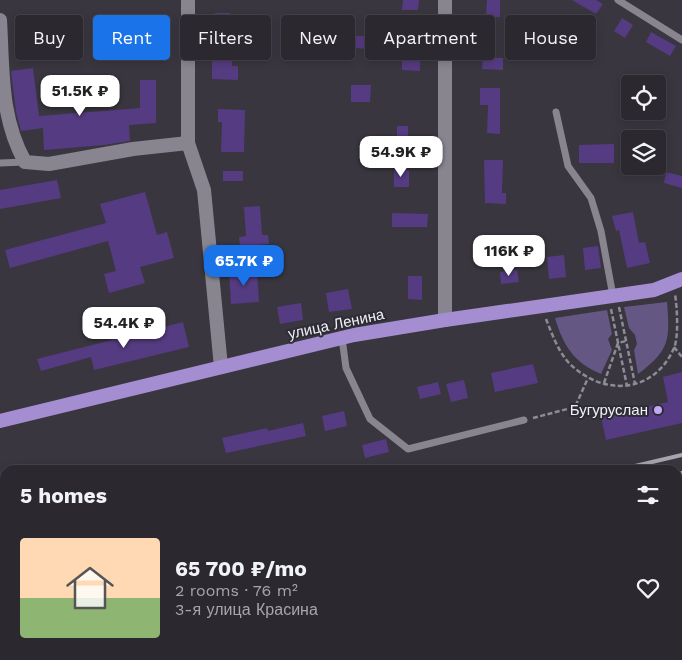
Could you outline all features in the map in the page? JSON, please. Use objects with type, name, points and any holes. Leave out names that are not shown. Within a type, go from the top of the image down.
[{"type":"main road","name":"улица Ленина","points":[[0,421],[220,366],[342,338],[445,320],[654,290],[677,281]]},
{"type":"street","points":[[188,0],[188,143],[204,190],[220,366]]},
{"type":"street","points":[[445,0],[445,320]]},
{"type":"street","points":[[0,20],[4,108],[15,144],[25,162],[49,164],[132,149],[188,143]]},
{"type":"lane","points":[[618,0],[682,40]]},
{"type":"lane","points":[[556,112],[568,166],[591,198],[601,231],[613,296]]},
{"type":"lane","points":[[0,163],[25,162]]},
{"type":"lane","points":[[342,338],[346,368],[370,419],[408,449],[524,420]]},
{"type":"path","points":[[540,306],[556,344],[569,363],[588,378],[617,388],[635,384],[658,370],[674,347],[677,319],[677,281]]},
{"type":"path","points":[[613,296],[626,341],[635,384]]},
{"type":"path","points":[[613,296],[618,343],[626,386]]},
{"type":"path","points":[[618,343],[626,341]]},
{"type":"path","points":[[604,383],[618,343]]},
{"type":"path","points":[[674,347],[682,357]]},
{"type":"path","points":[[524,420],[575,407],[588,378]]},
{"type":"shaded area","points":[[667,302],[668,335],[666,343],[662,351],[649,366],[638,374],[634,350],[637,344],[635,335],[629,328],[624,307]]},
{"type":"shaded area","points":[[607,310],[612,334],[608,339],[612,350],[601,374],[577,359],[571,352],[562,337],[555,318]]},
{"type":"building","points":[[403,0],[419,0],[418,10],[402,10]]},
{"type":"building","points":[[487,0],[500,0],[500,17],[486,15]]},
{"type":"building","points":[[572,0],[596,0],[603,4],[596,14]]},
{"type":"building","points":[[215,13],[230,13],[230,15],[215,15]]},
{"type":"building","points":[[622,18],[633,25],[625,38],[614,31]]},
{"type":"building","points":[[651,32],[676,46],[670,56],[646,42]]},
{"type":"building","points":[[355,36],[365,36],[365,49],[355,48]]},
{"type":"building","points":[[503,58],[503,70],[482,69],[483,60]]},
{"type":"building","points":[[212,60],[232,60],[232,66],[238,66],[238,80],[212,79]]},
{"type":"building","points":[[402,60],[420,60],[420,71],[402,70]]},
{"type":"building","points":[[33,68],[39,116],[140,108],[140,80],[156,80],[156,123],[129,125],[130,141],[44,150],[43,128],[21,131],[16,112],[11,71]]},
{"type":"building","points":[[351,85],[371,85],[370,102],[351,102]]},
{"type":"building","points":[[480,88],[500,88],[500,134],[487,133],[488,105],[480,105]]},
{"type":"building","points":[[218,109],[245,110],[244,152],[221,152],[222,122],[218,122]]},
{"type":"building","points":[[397,126],[408,126],[408,139],[397,139]]},
{"type":"building","points":[[614,144],[614,163],[579,163],[579,145]]},
{"type":"building","points":[[484,160],[503,160],[502,193],[506,193],[506,204],[485,203]]},
{"type":"building","points":[[394,170],[409,170],[409,187],[394,187]]},
{"type":"building","points":[[223,171],[243,171],[243,181],[223,181]]},
{"type":"building","points":[[666,172],[682,176],[682,188],[664,183]]},
{"type":"building","points":[[57,180],[61,198],[0,209],[0,190]]},
{"type":"building","points":[[145,192],[157,235],[167,232],[174,258],[140,267],[145,283],[109,293],[104,274],[116,271],[108,241],[10,268],[5,250],[106,223],[100,204]]},
{"type":"building","points":[[260,206],[262,235],[268,235],[269,244],[240,246],[239,237],[246,236],[244,207]]},
{"type":"building","points":[[633,212],[639,243],[645,242],[650,263],[627,268],[619,230],[616,231],[612,216]]},
{"type":"building","points":[[392,213],[428,214],[427,227],[392,227]]},
{"type":"building","points":[[476,240],[494,240],[493,256],[475,256]]},
{"type":"building","points":[[598,246],[601,268],[585,270],[583,248]]},
{"type":"building","points":[[564,255],[566,277],[549,279],[547,257]]},
{"type":"building","points":[[257,270],[259,302],[231,304],[229,272]]},
{"type":"building","points":[[517,270],[519,282],[501,284],[500,272]]},
{"type":"building","points":[[408,276],[422,276],[422,300],[408,299]]},
{"type":"building","points":[[348,289],[352,309],[329,312],[326,293]]},
{"type":"building","points":[[301,303],[303,320],[280,324],[277,307]]},
{"type":"building","points":[[183,322],[189,347],[94,370],[91,357],[41,371],[37,359]]},
{"type":"building","points":[[533,364],[538,383],[495,392],[491,373]]},
{"type":"building","name":"Бугуруслан","points":[[682,372],[682,423],[606,440],[601,417],[668,402],[663,377]]},
{"type":"building","points":[[464,380],[468,398],[451,402],[446,384]]},
{"type":"building","points":[[438,382],[441,394],[420,399],[417,387]]},
{"type":"building","points":[[344,411],[347,426],[325,431],[322,416]]},
{"type":"building","points":[[303,423],[306,436],[226,453],[222,438],[267,428],[268,431]]},
{"type":"building","points":[[386,439],[389,452],[365,458],[362,445]]},
{"type":"railway","points":[[639,465],[682,455]]},
{"type":"place","name":"Бугуруслан","points":[[658,410]]}]
